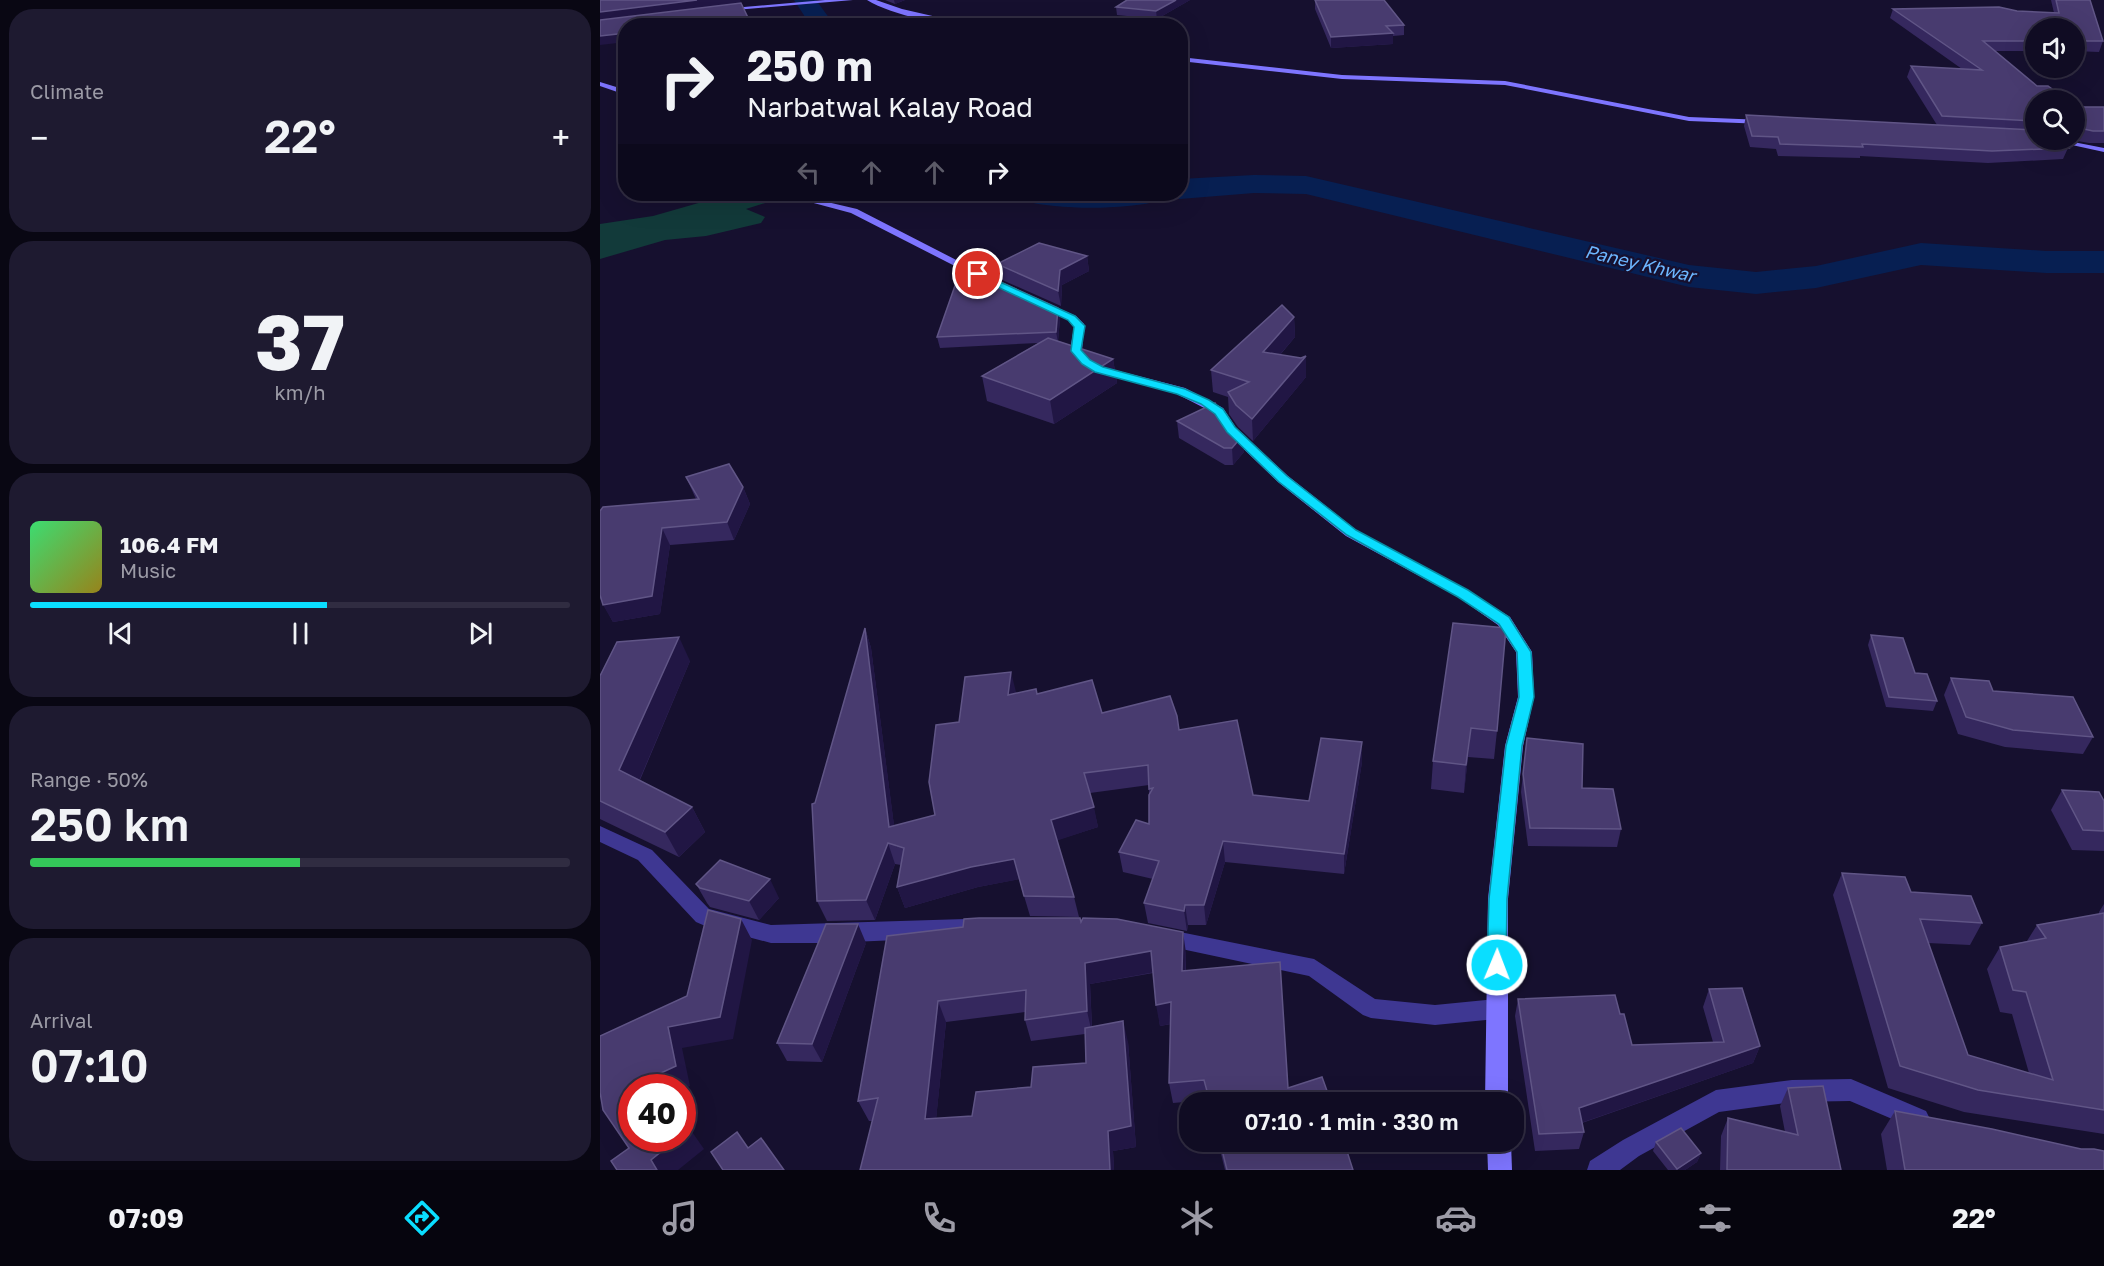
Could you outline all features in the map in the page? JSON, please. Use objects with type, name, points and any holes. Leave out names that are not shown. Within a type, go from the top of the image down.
[{"type":"street","points":[[712,10],[849,0]]},
{"type":"street","points":[[870,0],[900,11],[936,18]]},
{"type":"street","points":[[1188,60],[1342,77],[1505,84],[1689,119],[1770,123]]},
{"type":"street","points":[[600,84],[618,90]]},
{"type":"street","points":[[2085,146],[2104,150]]},
{"type":"street","points":[[813,201],[854,211],[1010,290]]},
{"type":"street","points":[[1030,299],[1071,318],[1080,326],[1076,351],[1086,362],[1099,369],[1181,392],[1219,411],[1231,430],[1283,479],[1351,533],[1463,594],[1504,621],[1524,652],[1526,697],[1514,746],[1498,899],[1497,1092]]},
{"type":"street","points":[[600,833],[645,855],[703,916],[771,934],[829,934],[990,927]]},
{"type":"street","points":[[1144,934],[1314,968],[1371,1008],[1435,1015],[1496,1009]]},
{"type":"street","points":[[1599,1170],[1631,1148],[1716,1101],[1770,1094],[1851,1090],[1911,1117],[1944,1128]]},
{"type":"street","points":[[1499,1152],[1500,1170]]},
{"type":"green space","points":[[706,201],[771,201],[746,209],[765,217],[761,223],[706,236],[665,240],[600,259],[600,224],[653,216]]},
{"type":"building","points":[[600,0],[697,0],[600,12]]},
{"type":"building","points":[[1127,0],[1176,0],[1156,11],[1116,7]]},
{"type":"building","points":[[1315,0],[1384,0],[1404,25],[1386,26],[1393,33],[1331,37]]},
{"type":"building","points":[[2056,0],[2090,0],[2103,41],[2085,41],[2085,18],[2025,18],[2025,41],[1983,41],[2025,78],[2037,86],[2048,86],[2053,90],[2025,90],[2025,120],[1942,116],[1911,66],[1982,70],[1893,9],[1999,7],[2017,11],[2059,13]]},
{"type":"building","points":[[741,3],[748,18],[618,18],[618,34],[600,36],[600,20]]},
{"type":"building","points":[[2085,107],[2104,107],[2104,131],[2085,129]]},
{"type":"building","points":[[1746,115],[2025,129],[2025,150],[1992,151],[1862,144],[1863,147],[1780,144],[1778,137],[1752,136]]},
{"type":"building","points":[[1039,243],[1087,256],[1060,270],[1058,291],[997,264]]},
{"type":"building","points":[[985,275],[1058,308],[1056,332],[937,337],[958,277],[969,283]]},
{"type":"building","points":[[1282,305],[1294,317],[1263,352],[1301,358],[1306,356],[1252,419],[1236,405],[1228,392],[1249,382],[1211,370]]},
{"type":"building","points":[[1048,338],[1113,359],[1050,400],[982,376]]},
{"type":"building","points":[[1215,403],[1224,418],[1243,435],[1232,448],[1224,448],[1177,421]]},
{"type":"building","points":[[729,464],[743,487],[727,522],[662,528],[652,596],[603,605],[600,595],[600,511],[603,507],[699,499],[686,477]]},
{"type":"building","points":[[1453,623],[1506,628],[1497,731],[1471,728],[1466,765],[1433,761]]},
{"type":"building","points":[[865,628],[889,827],[935,815],[929,782],[936,725],[959,722],[965,677],[1011,672],[1008,695],[1036,689],[1037,694],[1092,680],[1102,713],[1170,696],[1179,730],[1237,720],[1253,795],[1309,801],[1321,738],[1362,742],[1344,854],[1223,841],[1204,905],[1185,905],[1184,911],[1144,903],[1159,861],[1119,852],[1136,820],[1149,824],[1149,795],[1153,788],[1149,789],[1148,765],[1084,773],[1094,807],[1051,820],[1074,897],[1024,896],[1014,859],[971,867],[897,887],[904,848],[888,843],[866,900],[817,901],[812,804],[815,803]]},
{"type":"building","points":[[1871,635],[1903,638],[1915,673],[1927,674],[1937,701],[1889,697]]},
{"type":"building","points":[[679,637],[619,770],[692,807],[665,832],[600,801],[600,676],[617,642]]},
{"type":"building","points":[[1951,678],[1989,681],[1993,691],[2073,697],[2093,737],[2013,730],[1966,717]]},
{"type":"building","points":[[1527,738],[1583,744],[1582,788],[1613,789],[1621,829],[1530,828],[1523,774]]},
{"type":"building","points":[[2062,790],[2099,792],[2104,801],[2104,831],[2083,830]]},
{"type":"building","points":[[720,860],[770,879],[749,901],[700,888],[696,884]]},
{"type":"building","points":[[1842,873],[1905,877],[1911,892],[1971,896],[1982,923],[1920,919],[1968,1055],[2053,1080],[2026,992],[2013,990],[2000,947],[2046,938],[2037,925],[2104,913],[2104,1110],[1978,1090],[1900,1066]]},
{"type":"building","points":[[708,910],[741,919],[720,1017],[668,1027],[676,1066],[659,1074],[618,1074],[618,1132],[603,1110],[600,1092],[600,1036],[687,996]]},
{"type":"building","points":[[1080,918],[1081,922],[1083,918],[1117,919],[1183,932],[1182,971],[1280,962],[1288,1088],[1322,1077],[1327,1092],[1207,1092],[1204,1080],[1169,1083],[1171,1002],[1156,1005],[1151,951],[1085,963],[1087,1011],[1025,1020],[1026,990],[938,1001],[925,1119],[972,1116],[976,1092],[1031,1087],[1033,1067],[1086,1063],[1085,1028],[1123,1021],[1131,1126],[1108,1131],[1110,1170],[860,1170],[878,1098],[858,1101],[887,936],[963,927],[964,919]]},
{"type":"building","points":[[826,924],[858,924],[812,1044],[777,1043]]},
{"type":"building","points":[[1742,988],[1760,1046],[1579,1108],[1584,1132],[1539,1134],[1518,999],[1615,995],[1620,1014],[1624,1014],[1632,1045],[1724,1042],[1709,989]]},
{"type":"building","points":[[1823,1086],[1841,1170],[1727,1170],[1728,1118],[1798,1135],[1788,1088]]},
{"type":"building","points":[[1895,1111],[2081,1149],[2104,1151],[2104,1170],[1905,1170]]},
{"type":"building","points":[[1681,1128],[1701,1153],[1677,1169],[1656,1142]]},
{"type":"building","points":[[737,1132],[748,1148],[761,1138],[784,1170],[723,1170],[711,1152]]},
{"type":"building","points":[[623,1152],[661,1152],[651,1160],[657,1170],[617,1170],[611,1161]]},
{"type":"building","points":[[1222,1152],[1347,1152],[1353,1170],[1227,1170]]},
{"type":"waterway","name":"Paney Khwar","points":[[805,0],[816,18]]},
{"type":"waterway","name":"Paney Khwar","points":[[1188,188],[1254,184],[1306,185],[1689,276],[1756,283],[1816,277],[1921,254],[2046,262],[2104,262]]},
{"type":"route","points":[[978,274],[1071,318],[1080,326],[1076,351],[1086,362],[1099,369],[1181,392],[1219,411],[1231,430],[1283,479],[1351,533],[1463,594],[1504,621],[1524,652],[1526,697],[1514,746],[1498,899],[1497,965]]}]
